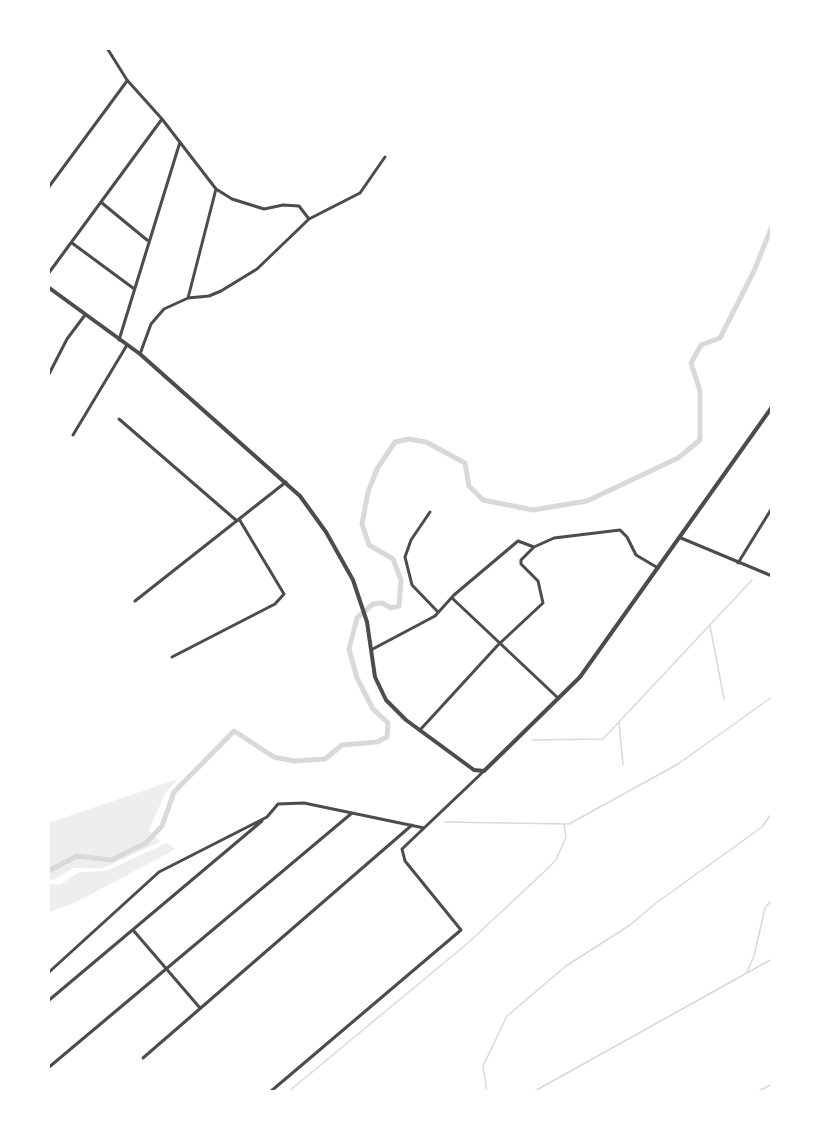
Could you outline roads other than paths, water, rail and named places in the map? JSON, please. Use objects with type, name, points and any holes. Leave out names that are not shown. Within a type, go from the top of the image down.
[{"type":"street","points":[[107,48],[128,80],[162,119],[216,189],[232,199],[264,209],[283,205],[298,206],[309,219]]},
{"type":"street","points":[[48,188],[128,80]]},
{"type":"street","points":[[48,274],[162,119]]},
{"type":"street","points":[[118,340],[180,142]]},
{"type":"street","points":[[140,354],[151,324],[158,313],[188,298],[209,296],[221,291],[257,269],[309,219],[360,193],[386,157]]},
{"type":"street","points":[[188,298],[216,189]]},
{"type":"street","points":[[102,203],[148,240]]},
{"type":"street","points":[[72,243],[134,289]]},
{"type":"street","points":[[48,287],[140,354],[286,482],[312,511],[346,565],[368,622],[375,677],[386,699],[420,730],[474,771],[484,771]]},
{"type":"street","points":[[48,376],[67,339],[85,315]]},
{"type":"street","points":[[73,435],[127,345]]},
{"type":"street","points":[[270,1092],[461,930],[405,861],[402,849],[580,677],[772,407]]},
{"type":"street","points":[[119,419],[238,520],[284,594],[275,604],[172,657]]},
{"type":"street","points":[[135,601],[286,482]]},
{"type":"street","points":[[738,564],[772,508]]},
{"type":"street","points":[[430,512],[411,540],[405,556],[412,585],[439,612]]},
{"type":"street","points":[[420,730],[498,645],[543,603],[538,581],[521,564],[521,560],[534,547],[554,538],[620,530],[627,537],[636,555],[659,568]]},
{"type":"street","points":[[681,538],[738,564],[772,576]]},
{"type":"street","points":[[371,650],[439,612],[515,543],[521,541],[534,547]]},
{"type":"street","points":[[452,598],[498,645],[558,698]]},
{"type":"street","points":[[474,771],[474,780]]},
{"type":"street","points":[[48,1001],[267,817],[279,804],[304,803],[424,828]]},
{"type":"street","points":[[48,1068],[352,813]]},
{"type":"street","points":[[48,973],[159,872],[267,817]]},
{"type":"street","points":[[143,1058],[412,825]]},
{"type":"street","points":[[133,930],[201,1009]]},
{"type":"waterway","points":[[48,871],[77,856],[111,860],[146,843],[162,826],[174,792],[234,731],[274,757],[294,761],[325,759],[342,745],[377,742],[387,737],[388,723],[373,709],[357,678],[349,649],[357,618],[373,604],[382,603],[391,608],[399,606],[401,580],[393,559],[369,545],[362,524],[368,492],[377,469],[395,442],[409,439],[426,442],[465,463],[469,486],[483,500],[533,510],[587,501],[678,458],[700,440],[700,391],[691,363],[701,345],[720,338],[754,271],[772,226]]},
{"type":"waterway","points":[[532,740],[603,739],[752,580]]},
{"type":"waterway","points":[[710,626],[724,699]]},
{"type":"waterway","points":[[444,822],[569,824],[678,764],[772,697]]},
{"type":"waterway","points":[[619,723],[623,765]]},
{"type":"waterway","points":[[487,1092],[483,1066],[507,1016],[566,966],[630,925],[656,903],[762,827],[772,813]]},
{"type":"waterway","points":[[288,1092],[468,943],[545,871],[556,860],[566,837],[564,824]]},
{"type":"waterway","points":[[747,972],[754,956],[765,908],[772,900]]},
{"type":"waterway","points":[[533,1092],[772,959]]},
{"type":"waterway","points":[[757,1092],[772,1084]]}]
